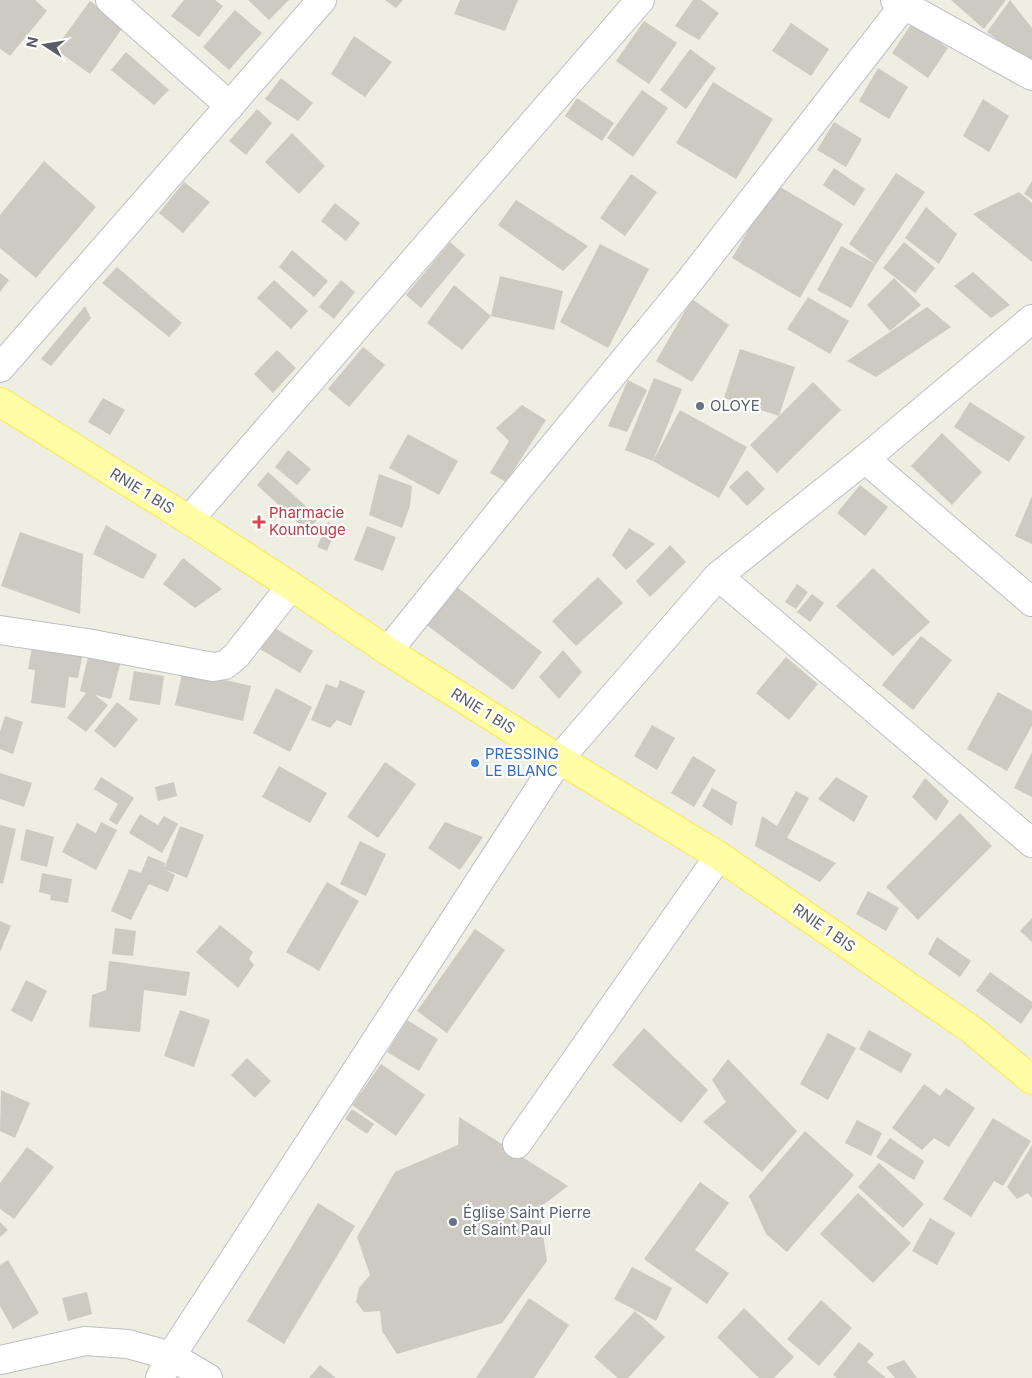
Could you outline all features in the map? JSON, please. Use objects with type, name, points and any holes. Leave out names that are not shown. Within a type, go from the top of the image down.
[{"type":"main road","name":"RNIE 1 BIS","points":[[0,402],[189,520],[388,651],[559,759],[719,856],[972,1030],[1032,1080]]},
{"type":"street","points":[[110,0],[230,106]]},
{"type":"street","points":[[0,368],[322,0]]},
{"type":"street","points":[[189,520],[640,0]]},
{"type":"street","points":[[388,651],[688,283],[899,3],[1032,76]]},
{"type":"street","points":[[165,1367],[559,759],[718,576],[865,459],[1032,319]]},
{"type":"street","points":[[865,459],[1032,602]]},
{"type":"street","points":[[718,576],[1032,843]]},
{"type":"street","points":[[0,630],[87,643],[213,667],[225,665],[236,656],[291,586]]},
{"type":"street","points":[[517,1144],[719,856]]},
{"type":"street","points":[[0,1360],[84,1341],[128,1344],[165,1367],[208,1378]]},
{"type":"building","points":[[0,0],[35,0],[47,11],[10,56],[0,49]]},
{"type":"building","points":[[184,0],[215,0],[223,6],[199,37],[171,16]]},
{"type":"building","points":[[248,0],[289,0],[269,20]]},
{"type":"building","points":[[385,0],[403,0],[396,8]]},
{"type":"building","points":[[460,0],[518,0],[505,31],[454,14]]},
{"type":"building","points":[[693,0],[701,0],[719,13],[699,40],[675,26]]},
{"type":"building","points":[[951,0],[1006,0],[984,29]]},
{"type":"building","points":[[1010,0],[1032,28],[1032,60],[1030,63],[987,32]]},
{"type":"building","points":[[90,1],[124,26],[90,74],[55,49]]},
{"type":"building","points":[[235,10],[262,33],[229,70],[203,47]]},
{"type":"building","points":[[644,21],[677,43],[649,84],[616,61]]},
{"type":"building","points":[[791,23],[829,49],[811,76],[772,51]]},
{"type":"building","points":[[912,23],[948,48],[928,78],[892,53]]},
{"type":"building","points":[[354,36],[392,62],[365,97],[331,74]]},
{"type":"building","points":[[690,49],[716,68],[686,109],[660,90]]},
{"type":"building","points":[[126,52],[169,90],[154,105],[111,70]]},
{"type":"building","points":[[878,68],[908,87],[889,119],[859,101]]},
{"type":"building","points":[[281,78],[313,103],[298,121],[265,99]]},
{"type":"building","points":[[713,82],[773,119],[736,179],[676,143]]},
{"type":"building","points":[[642,90],[668,108],[633,157],[607,138]]},
{"type":"building","points":[[577,98],[614,123],[602,141],[565,116]]},
{"type":"building","points":[[983,99],[1009,116],[989,152],[963,136]]},
{"type":"building","points":[[257,109],[272,123],[246,155],[229,141]]},
{"type":"building","points":[[834,122],[862,139],[846,167],[817,150]]},
{"type":"building","points":[[292,133],[325,166],[299,194],[265,162]]},
{"type":"building","points":[[44,161],[96,207],[36,278],[0,248],[0,215]]},
{"type":"building","points":[[834,168],[865,189],[854,206],[823,185]]},
{"type":"building","points":[[896,173],[925,192],[876,264],[849,244]]},
{"type":"building","points":[[631,174],[657,192],[625,236],[600,218]]},
{"type":"building","points":[[1032,181],[1032,199],[1024,194]]},
{"type":"building","points":[[184,182],[210,202],[183,233],[159,213]]},
{"type":"building","points":[[775,184],[843,224],[800,298],[732,258]]},
{"type":"building","points":[[1019,192],[1032,203],[1032,262],[973,214]]},
{"type":"building","points":[[516,200],[588,246],[563,271],[498,225]]},
{"type":"building","points":[[335,203],[360,223],[346,241],[321,221]]},
{"type":"building","points":[[926,207],[957,234],[939,264],[905,238]]},
{"type":"building","points":[[450,242],[465,255],[421,308],[406,295]]},
{"type":"building","points":[[904,242],[935,268],[915,293],[883,268]]},
{"type":"building","points":[[600,244],[649,269],[608,348],[560,322]]},
{"type":"building","points":[[841,246],[876,264],[851,308],[817,290]]},
{"type":"building","points":[[292,250],[328,281],[314,297],[279,267]]},
{"type":"building","points":[[117,267],[182,323],[169,337],[102,283]]},
{"type":"building","points":[[973,272],[1010,305],[991,318],[954,286]]},
{"type":"building","points":[[0,273],[9,280],[0,292]]},
{"type":"building","points":[[500,276],[563,291],[554,330],[491,316]]},
{"type":"building","points":[[894,278],[921,305],[890,331],[867,305]]},
{"type":"building","points":[[274,280],[308,311],[291,329],[257,298]]},
{"type":"building","points":[[341,280],[355,292],[334,319],[319,307]]},
{"type":"building","points":[[454,285],[491,316],[462,350],[427,323]]},
{"type":"building","points":[[808,297],[849,321],[830,354],[787,329]]},
{"type":"building","points":[[692,299],[729,325],[692,382],[656,361]]},
{"type":"building","points":[[85,306],[91,318],[51,366],[41,359]]},
{"type":"building","points":[[927,307],[951,327],[876,377],[847,361]]},
{"type":"building","points":[[363,347],[385,365],[349,407],[328,389]]},
{"type":"building","points":[[740,349],[795,367],[779,416],[724,398]]},
{"type":"building","points":[[277,350],[296,368],[273,393],[254,374]]},
{"type":"building","points":[[654,378],[682,389],[653,461],[625,450]]},
{"type":"building","points":[[628,380],[647,390],[627,432],[608,426]]},
{"type":"building","points":[[813,382],[841,410],[777,473],[750,445]]},
{"type":"building","points":[[103,398],[125,410],[110,435],[88,422]]},
{"type":"building","points":[[970,402],[1025,437],[1009,462],[954,427]]},
{"type":"building","points":[[522,405],[546,420],[506,482],[490,473],[509,441],[496,428]]},
{"type":"building","points":[[680,410],[747,447],[719,498],[653,461]]},
{"type":"building","points":[[942,433],[982,472],[952,505],[911,466]]},
{"type":"building","points":[[408,434],[458,461],[439,495],[389,468]]},
{"type":"building","points":[[288,450],[311,469],[297,485],[275,467]]},
{"type":"building","points":[[747,470],[765,489],[747,506],[729,487]]},
{"type":"building","points":[[268,472],[319,518],[307,531],[257,485]]},
{"type":"building","points":[[379,474],[412,486],[410,506],[402,528],[369,515]]},
{"type":"building","points":[[860,485],[888,507],[865,536],[837,513]]},
{"type":"building","points":[[1032,496],[1032,544],[1015,536]]},
{"type":"building","points":[[328,522],[337,527],[327,551],[317,547]]},
{"type":"building","points":[[106,525],[157,555],[143,579],[93,554]]},
{"type":"building","points":[[367,526],[396,537],[383,571],[354,560]]},
{"type":"building","points":[[629,528],[655,544],[626,570],[612,555]]},
{"type":"building","points":[[20,532],[83,554],[80,614],[1,586]]},
{"type":"building","points":[[670,545],[686,562],[650,597],[636,581]]},
{"type":"building","points":[[183,558],[222,589],[195,608],[163,584]]},
{"type":"building","points":[[873,568],[930,622],[893,656],[836,606]]},
{"type":"building","points":[[598,577],[623,603],[576,646],[552,621]]},
{"type":"building","points":[[453,584],[542,652],[513,690],[424,623]]},
{"type":"building","points":[[797,584],[808,592],[796,609],[785,602]]},
{"type":"building","points":[[812,594],[824,603],[810,622],[797,612]]},
{"type":"building","points":[[273,627],[313,651],[300,673],[260,649]]},
{"type":"building","points":[[921,636],[952,660],[913,710],[882,685]]},
{"type":"building","points":[[34,638],[84,648],[78,678],[69,677],[65,708],[31,703],[35,670],[28,669]]},
{"type":"building","points":[[563,650],[582,672],[559,699],[539,677]]},
{"type":"building","points":[[89,653],[121,661],[111,699],[95,695],[108,705],[86,732],[67,718],[86,693],[80,691]]},
{"type":"building","points":[[786,657],[818,684],[789,720],[756,693]]},
{"type":"building","points":[[183,670],[251,686],[243,721],[175,705]]},
{"type":"building","points":[[134,671],[164,676],[160,705],[129,700]]},
{"type":"building","points":[[340,680],[365,691],[351,726],[337,720],[330,728],[311,720],[326,684],[337,688]]},
{"type":"building","points":[[276,688],[312,707],[290,752],[253,733]]},
{"type":"building","points":[[998,692],[1032,711],[1032,726],[1007,771],[967,749]]},
{"type":"building","points":[[117,702],[138,719],[115,748],[94,731]]},
{"type":"building","points":[[5,716],[23,722],[13,754],[0,749],[0,732]]},
{"type":"building","points":[[652,725],[675,738],[657,770],[634,756]]},
{"type":"building","points":[[1032,752],[1032,797],[1014,788]]},
{"type":"building","points":[[693,756],[716,770],[694,807],[671,793]]},
{"type":"building","points":[[385,762],[416,784],[378,838],[347,817]]},
{"type":"building","points":[[279,766],[327,793],[310,823],[262,797]]},
{"type":"building","points":[[0,773],[32,783],[24,807],[0,799]]},
{"type":"building","points":[[101,777],[134,798],[117,825],[109,820],[118,804],[94,789]]},
{"type":"building","points":[[836,777],[868,796],[854,822],[818,799]]},
{"type":"building","points":[[925,778],[949,801],[936,821],[912,797]]},
{"type":"building","points":[[174,782],[177,796],[158,801],[155,787]]},
{"type":"building","points":[[712,788],[737,802],[732,826],[702,806]]},
{"type":"building","points":[[796,791],[809,798],[787,838],[836,863],[820,882],[755,846],[762,816],[777,826]]},
{"type":"building","points":[[960,813],[992,846],[918,920],[886,887]]},
{"type":"building","points":[[140,814],[158,825],[164,816],[178,824],[162,853],[129,833]]},
{"type":"building","points":[[101,822],[117,830],[96,870],[62,852],[77,823],[96,833]]},
{"type":"building","points":[[445,822],[483,837],[460,870],[428,848]]},
{"type":"building","points":[[0,825],[16,829],[3,884],[0,883]]},
{"type":"building","points":[[180,826],[204,835],[187,878],[164,869]]},
{"type":"building","points":[[26,829],[54,837],[47,867],[20,860]]},
{"type":"building","points":[[360,841],[386,854],[366,896],[340,884]]},
{"type":"building","points":[[148,856],[165,863],[164,869],[175,875],[168,892],[149,884],[131,920],[111,911],[129,869],[141,873]]},
{"type":"building","points":[[42,873],[72,879],[68,903],[50,900],[51,895],[39,892]]},
{"type":"building","points":[[327,882],[359,901],[319,971],[286,952]]},
{"type":"building","points":[[868,891],[899,908],[886,931],[856,914]]},
{"type":"building","points":[[1032,918],[1032,942],[1020,931]]},
{"type":"building","points":[[0,921],[11,926],[0,952]]},
{"type":"building","points":[[220,925],[253,952],[249,959],[254,965],[238,988],[196,952]]},
{"type":"building","points":[[115,928],[136,931],[133,956],[112,954]]},
{"type":"building","points":[[475,929],[505,950],[447,1033],[417,1011]]},
{"type":"building","points":[[937,937],[971,961],[960,977],[928,954]]},
{"type":"building","points":[[109,961],[190,972],[186,996],[144,990],[140,1032],[89,1027],[92,995],[106,990]]},
{"type":"building","points":[[990,972],[1032,1002],[1032,1008],[1021,1024],[976,991]]},
{"type":"building","points":[[26,980],[47,991],[32,1022],[11,1011]]},
{"type":"building","points":[[180,1010],[210,1020],[194,1067],[164,1056]]},
{"type":"building","points":[[407,1020],[438,1039],[419,1071],[387,1052]]},
{"type":"building","points":[[644,1028],[708,1090],[681,1123],[612,1065]]},
{"type":"building","points":[[869,1030],[912,1054],[901,1073],[859,1049]]},
{"type":"building","points":[[828,1033],[856,1048],[828,1100],[800,1084]]},
{"type":"building","points":[[247,1058],[271,1081],[255,1098],[231,1075]]},
{"type":"building","points":[[728,1059],[797,1131],[762,1172],[703,1122],[726,1102],[712,1080]]},
{"type":"building","points":[[381,1064],[425,1095],[396,1136],[352,1105]]},
{"type":"building","points":[[924,1084],[940,1096],[946,1088],[975,1108],[949,1147],[934,1138],[922,1150],[892,1128]]},
{"type":"building","points":[[1,1090],[30,1103],[15,1138],[0,1131]]},
{"type":"building","points":[[352,1109],[374,1124],[367,1134],[345,1119]]},
{"type":"building","name":"Église Saint Pierre et Saint Paul","points":[[459,1117],[568,1186],[539,1208],[547,1261],[502,1323],[397,1354],[382,1331],[380,1311],[364,1312],[356,1302],[359,1288],[370,1275],[357,1237],[395,1172],[458,1145]]},
{"type":"building","points":[[993,1118],[1031,1141],[1003,1186],[994,1181],[971,1217],[943,1199]]},
{"type":"building","points":[[857,1120],[882,1133],[871,1156],[845,1143]]},
{"type":"building","points":[[805,1131],[854,1175],[787,1252],[766,1234],[749,1196]]},
{"type":"building","points":[[890,1138],[924,1161],[914,1180],[876,1157]]},
{"type":"building","points":[[1032,1145],[1032,1198],[1028,1193],[1017,1199],[1007,1187]]},
{"type":"building","points":[[27,1147],[54,1167],[14,1219],[0,1209],[0,1183]]},
{"type":"building","points":[[879,1163],[924,1204],[903,1228],[858,1187]]},
{"type":"building","points":[[700,1182],[729,1203],[695,1250],[729,1273],[707,1304],[644,1259]]},
{"type":"building","points":[[858,1193],[911,1243],[873,1283],[820,1234]]},
{"type":"building","points":[[318,1203],[355,1226],[284,1344],[247,1321]]},
{"type":"building","points":[[930,1218],[955,1233],[937,1265],[912,1251]]},
{"type":"building","points":[[0,1222],[8,1230],[0,1237]]},
{"type":"building","points":[[8,1260],[39,1313],[13,1329],[0,1306],[0,1265]]},
{"type":"building","points":[[632,1267],[672,1288],[656,1321],[614,1299]]},
{"type":"building","points":[[87,1292],[92,1314],[68,1321],[62,1298]]},
{"type":"building","points":[[529,1298],[569,1325],[534,1378],[476,1378]]},
{"type":"building","points":[[821,1300],[852,1328],[819,1366],[787,1339]]},
{"type":"building","points":[[744,1308],[794,1357],[774,1378],[759,1378],[717,1337]]},
{"type":"building","points":[[635,1311],[665,1337],[628,1378],[618,1378],[594,1357]]},
{"type":"building","points":[[859,1342],[874,1354],[867,1362],[886,1378],[837,1378],[833,1375]]},
{"type":"building","points":[[904,1360],[917,1378],[895,1378],[886,1367]]},
{"type":"building","points":[[320,1365],[336,1378],[309,1378]]},
{"type":"place","name":"OLOYE","points":[[700,406]]},
{"type":"place","name":"Pharmacie Kountouge","points":[[259,522]]},
{"type":"place","name":"PRESSING LE BLANC","points":[[475,763]]},
{"type":"place","name":"Église Saint Pierre et Saint Paul","points":[[453,1222]]}]
